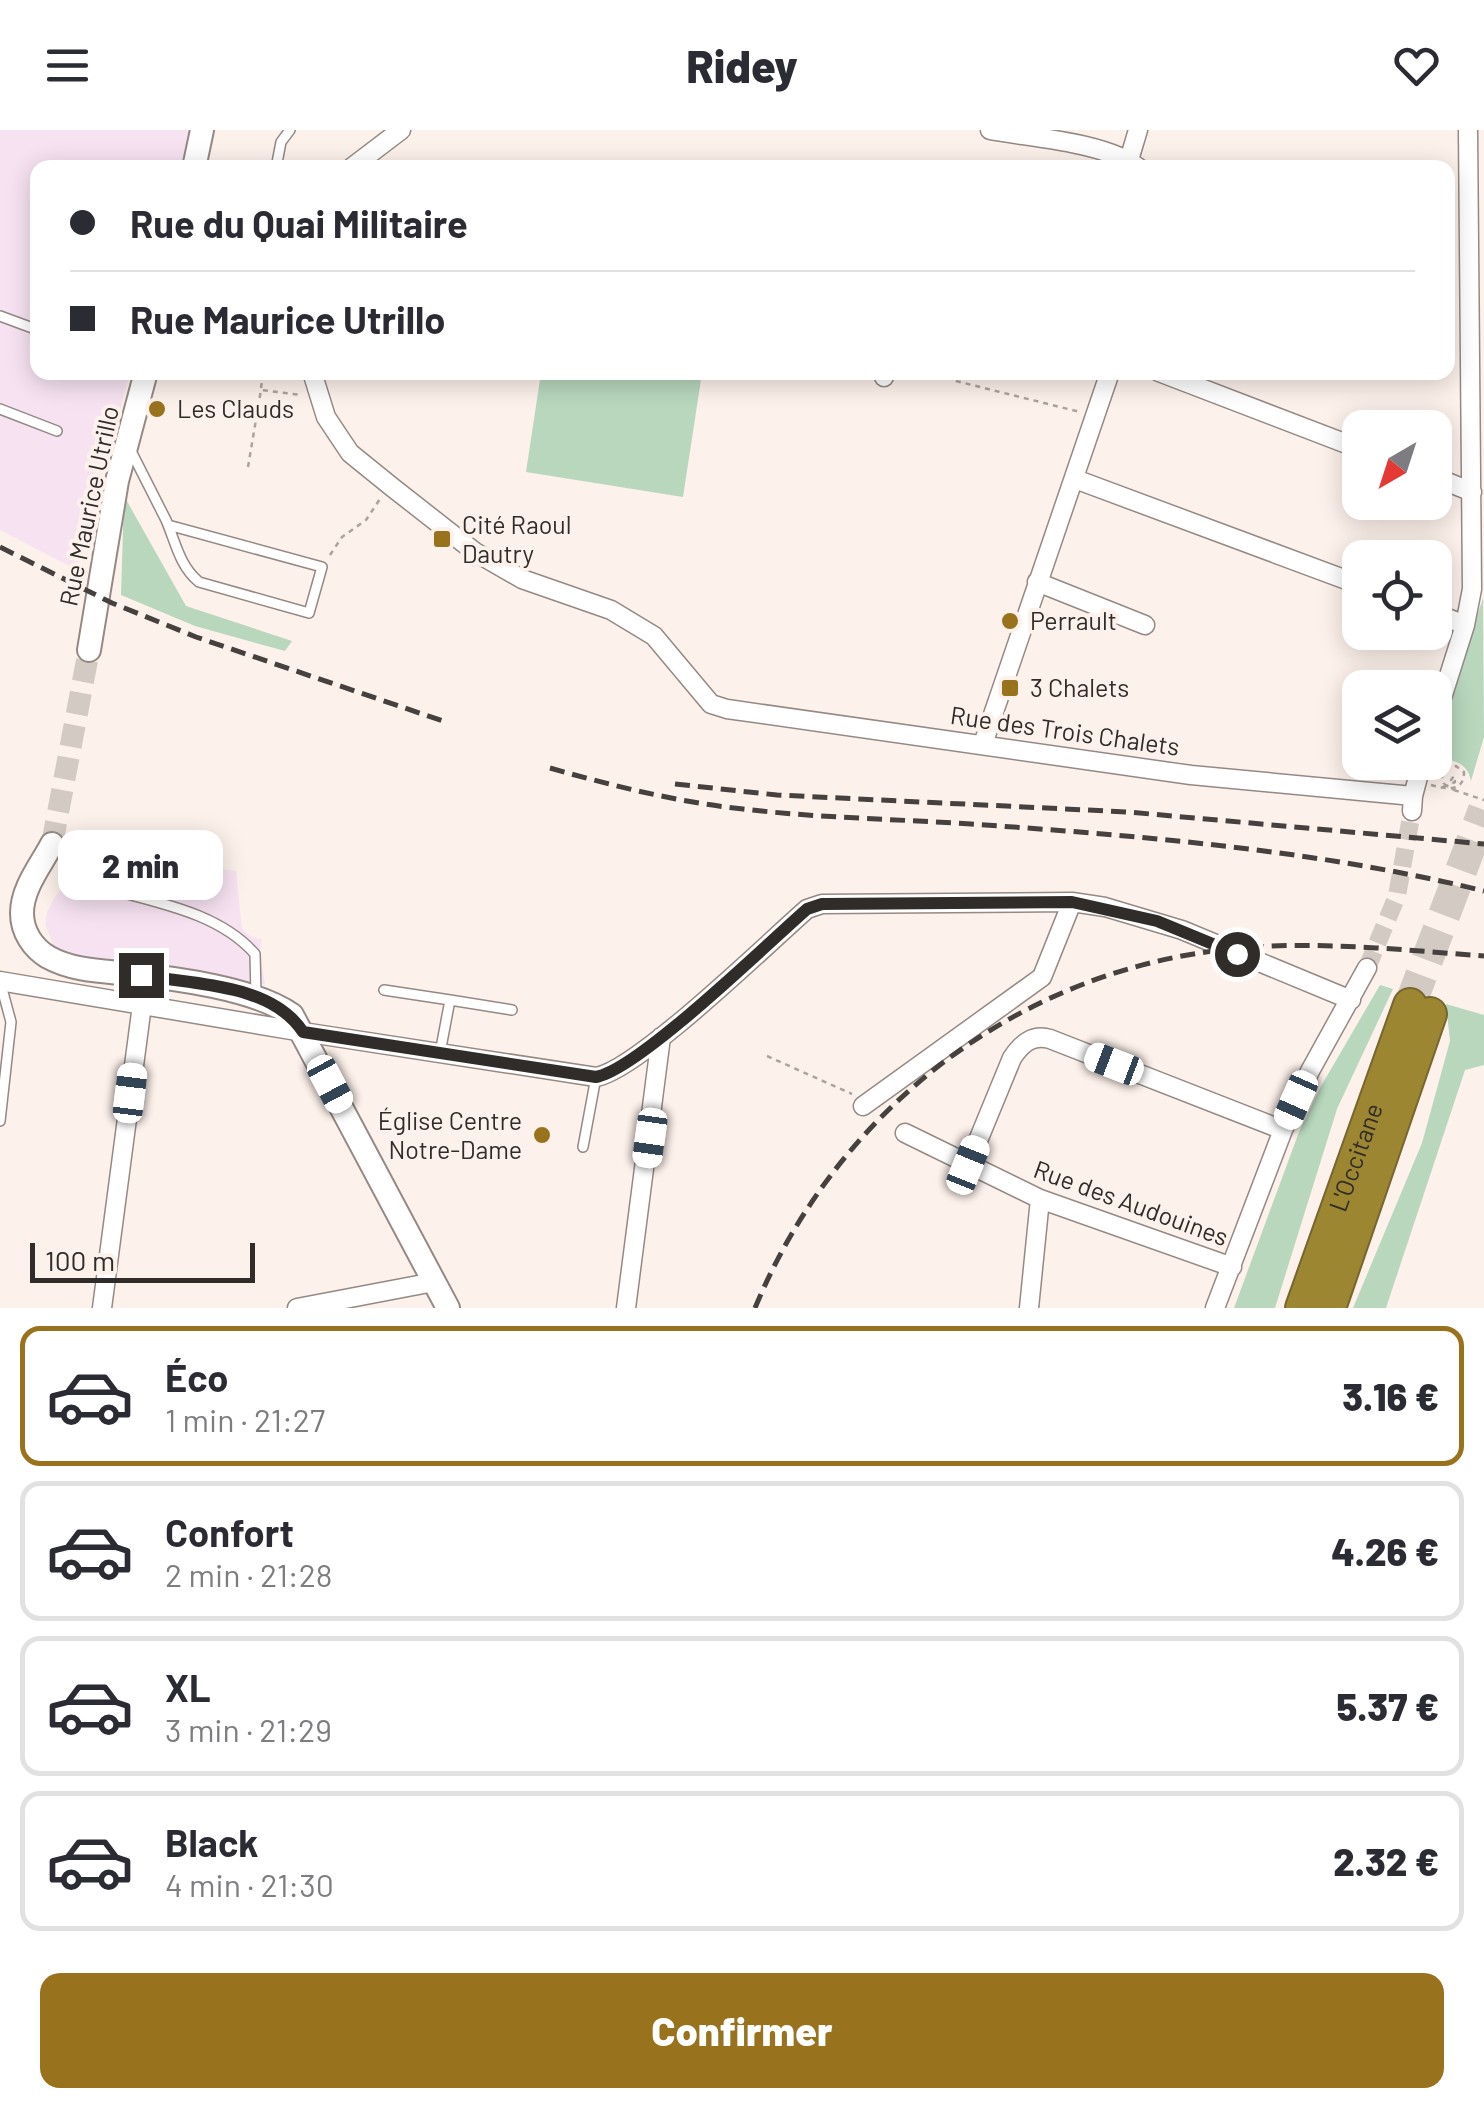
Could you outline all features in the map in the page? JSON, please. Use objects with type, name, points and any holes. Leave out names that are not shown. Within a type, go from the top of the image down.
[{"type":"highway","name":"L'Occitane","points":[[1302,1308],[1420,1008],[1329,1308]]},
{"type":"street","points":[[196,160],[202,130]]},
{"type":"street","points":[[362,160],[401,130]]},
{"type":"street","points":[[990,130],[1096,150],[1123,160]]},
{"type":"street","points":[[1134,160],[1138,130]]},
{"type":"street","points":[[1451,670],[1472,589],[1468,130]]},
{"type":"street","points":[[1455,180],[1469,176]]},
{"type":"street","name":"Rue Maurice Utrillo","points":[[88,650],[117,481],[144,380]]},
{"type":"street","points":[[314,380],[326,417],[350,453],[392,487]]},
{"type":"street","points":[[983,744],[1107,380]]},
{"type":"street","points":[[1180,380],[1342,442]]},
{"type":"street","points":[[1075,478],[1342,578]]},
{"type":"street","points":[[1452,484],[1472,492]]},
{"type":"street","name":"Rue des Trois Chalets","points":[[392,487],[475,552],[522,579],[612,610],[654,636],[711,704],[727,709],[1413,804],[1418,780]]},
{"type":"street","points":[[1037,582],[1145,625]]},
{"type":"street","points":[[1452,620],[1465,624]]},
{"type":"street","points":[[52,844],[23,904],[24,930],[37,949],[84,969],[256,996],[292,1015],[448,1308]]},
{"type":"street","points":[[0,981],[596,1077],[609,1075],[661,1037],[807,909],[822,904],[1072,902],[1157,921],[1351,1000]]},
{"type":"street","points":[[862,1106],[1042,977],[1072,902]]},
{"type":"street","points":[[1215,1308],[1283,1130],[1310,1071],[1368,968]]},
{"type":"street","points":[[102,1308],[142,1005]]},
{"type":"street","points":[[626,1308],[661,1037]]},
{"type":"street","points":[[968,1165],[1012,1058],[1035,1037],[1050,1039],[1283,1130]]},
{"type":"street","name":"Rue des Audouines","points":[[906,1134],[1040,1199],[1232,1267]]},
{"type":"street","points":[[1028,1308],[1040,1199]]},
{"type":"street","points":[[297,1308],[434,1282]]},
{"type":"lane","points":[[278,160],[281,142],[290,130]]},
{"type":"lane","points":[[0,316],[30,327]]},
{"type":"lane","points":[[0,409],[57,431]]},
{"type":"lane","points":[[127,442],[182,563],[199,582],[309,612],[322,567],[168,525]]},
{"type":"lane","points":[[116,892],[189,911],[244,941],[256,954],[256,996]]},
{"type":"lane","points":[[0,981],[10,1022],[0,1121]]},
{"type":"lane","points":[[384,990],[512,1010]]},
{"type":"lane","points":[[440,1053],[450,1000]]},
{"type":"lane","points":[[583,1147],[596,1077]]},
{"type":"path","points":[[248,466],[262,380]]},
{"type":"path","points":[[962,380],[1094,416]]},
{"type":"path","points":[[261,390],[319,397]]},
{"type":"path","points":[[322,567],[342,537],[362,524],[392,487]]},
{"type":"path","points":[[1455,790],[1453,782],[1451,780],[1454,776],[1455,782],[1442,788],[1448,789],[1458,788],[1464,772],[1456,766],[1447,767],[1442,777],[1444,784],[1448,787],[1455,790],[1484,800]]},
{"type":"path","points":[[768,1056],[851,1093],[862,1106]]},
{"type":"shaded area","points":[[0,130],[195,130],[187,160],[30,160],[30,380],[128,380],[77,570],[0,530]]},
{"type":"shaded area","points":[[99,852],[236,871],[242,929],[253,938],[262,939],[265,985],[69,954],[54,947],[45,924],[47,912],[86,861]]},
{"type":"green space","points":[[540,380],[701,380],[683,497],[526,472]]},
{"type":"green space","points":[[124,496],[186,606],[292,641],[285,651],[195,626],[121,595]]},
{"type":"green space","points":[[1483,598],[1484,737],[1471,781],[1463,766],[1452,761],[1452,692]]},
{"type":"green space","points":[[1380,985],[1393,989],[1337,1109],[1275,1308],[1234,1308],[1299,1132]]},
{"type":"green space","points":[[1446,1004],[1484,1015],[1484,1065],[1465,1070],[1386,1308],[1353,1308],[1422,1143],[1450,1041]]},
{"type":"tunnel","points":[[52,844],[89,650]]},
{"type":"tunnel","points":[[1410,1005],[1484,810]]},
{"type":"tunnel","points":[[1367,968],[1397,896],[1412,811]]},
{"type":"railway","points":[[0,547],[112,603],[196,637],[443,721]]},
{"type":"railway","points":[[550,768],[645,793],[718,806],[1229,847],[1357,865],[1484,891]]},
{"type":"railway","points":[[675,784],[777,795],[1128,812],[1484,844]]},
{"type":"railway","points":[[755,1308],[791,1236],[835,1169],[888,1111],[947,1059],[1013,1017],[1085,984],[1161,960],[1241,948],[1332,946],[1484,956]]},
{"type":"place","name":"Les Clauds","points":[[157,409]]},
{"type":"place","name":"Cité Raoul Dautry","points":[[442,539]]},
{"type":"place","name":"Perrault","points":[[1010,621]]},
{"type":"place","name":"3 Chalets","points":[[1010,688]]},
{"type":"place","name":"Église Centre Notre-Dame","points":[[542,1135]]},
{"type":"route","points":[[141,975],[256,996],[292,1015],[303,1032],[596,1077],[609,1075],[661,1037],[807,909],[822,904],[1072,902],[1130,912],[1237,954]]}]
